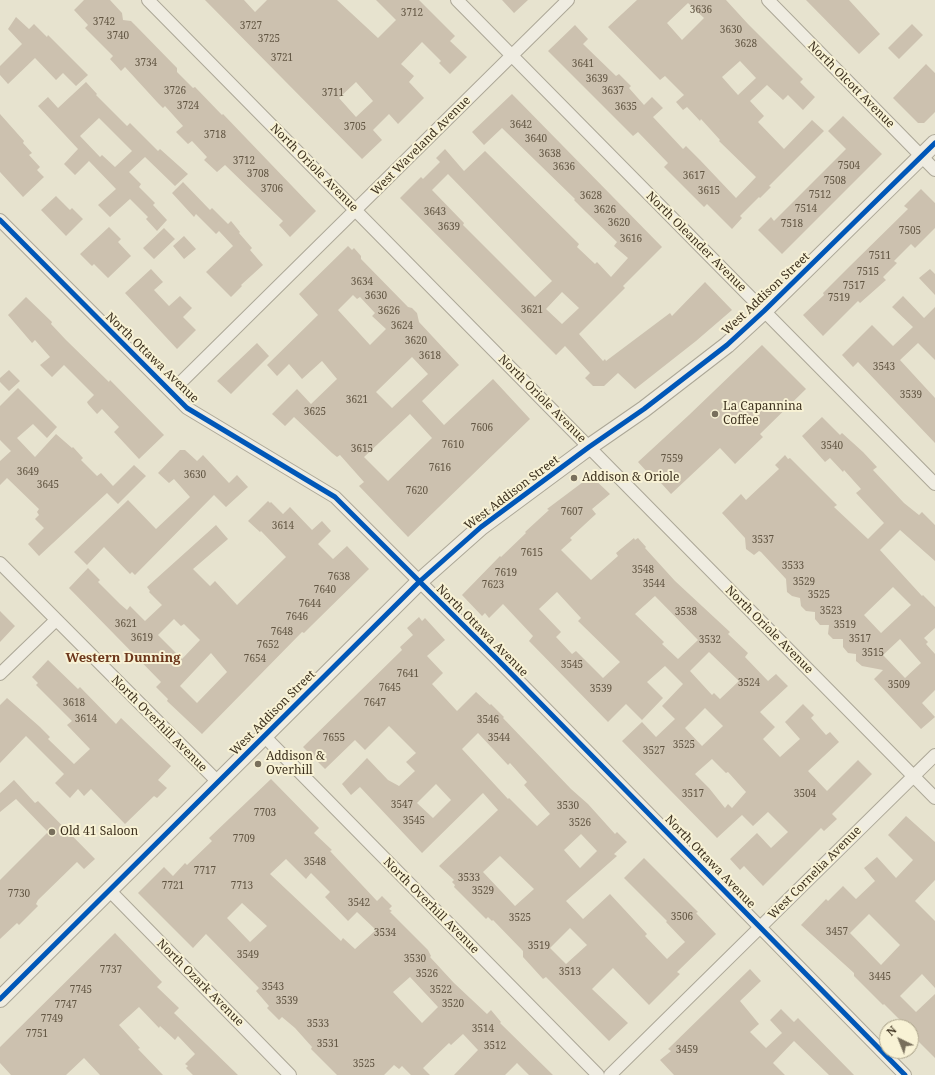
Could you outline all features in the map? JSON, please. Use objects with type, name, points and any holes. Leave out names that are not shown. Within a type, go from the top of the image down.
[{"type":"street","name":"North Oriole Avenue","points":[[148,0],[935,798]]},
{"type":"street","name":"North Oleander Avenue","points":[[457,0],[935,484]]},
{"type":"street","name":"West Waveland Avenue","points":[[171,392],[568,0]]},
{"type":"street","name":"North Olcott Avenue","points":[[768,0],[935,170]]},
{"type":"street","name":"West Addison Street","points":[[0,999],[419,582],[481,527],[685,378],[764,312],[935,143]]},
{"type":"street","name":"North Ottawa Avenue","points":[[0,220],[186,408],[335,497],[498,660],[905,1075]]},
{"type":"street","name":"North Overhill Avenue","points":[[0,564],[218,782]]},
{"type":"street","points":[[0,674],[56,620]]},
{"type":"street","name":"North Overhill Avenue","points":[[264,736],[598,1075]]},
{"type":"street","name":"West Cornelia Avenue","points":[[610,1075],[935,755]]},
{"type":"street","name":"North Ozark Avenue","points":[[109,890],[290,1075]]},
{"type":"building","points":[[84,0],[110,0],[122,13],[123,20],[131,21],[177,68],[177,72],[193,88],[195,87],[222,115],[223,114],[316,211],[290,237],[279,225],[283,221],[225,165],[217,172],[204,160],[207,157],[192,141],[188,144],[176,132],[183,126],[165,106],[163,108],[125,67],[121,71],[110,59],[113,56],[85,28],[88,25],[74,10]]},
{"type":"building","points":[[205,0],[244,0],[255,12],[267,0],[337,0],[378,38],[396,20],[376,0],[419,0],[455,36],[450,41],[467,57],[450,74],[439,63],[441,61],[422,42],[401,64],[414,76],[409,82],[424,98],[398,124],[389,114],[373,130],[382,140],[362,159]],"holes":[[[356,82],[373,101],[356,117],[339,98]]]},
{"type":"building","points":[[502,0],[528,0],[514,13]]},
{"type":"building","points":[[637,0],[726,0],[803,79],[800,82],[815,97],[803,110],[788,95],[783,100],[767,85],[750,101],[764,116],[758,122],[784,149],[812,120],[824,131],[769,186],[771,187],[740,216],[742,218],[732,229],[707,204],[704,207],[664,167],[668,163],[638,132],[633,136],[548,51],[575,25],[588,39],[583,44],[616,76],[619,74],[631,86],[629,88],[644,105],[652,97],[663,108],[653,117],[683,149],[686,146],[736,198],[756,177],[719,141],[720,140],[701,119],[700,121],[687,107],[683,110],[676,102],[684,95],[665,76],[660,80],[608,27]],"holes":[[[688,3],[704,18],[682,40],[667,23]],[[740,61],[756,78],[738,95],[722,77]]]},
{"type":"building","points":[[806,0],[849,0],[880,34],[859,54]]},
{"type":"building","points":[[16,17],[29,29],[34,24],[47,37],[48,35],[88,75],[76,86],[63,73],[56,80],[35,58],[8,84],[0,75],[0,66],[22,44],[8,29]]},
{"type":"building","points":[[912,24],[923,35],[899,59],[888,48]]},
{"type":"building","points":[[926,64],[935,73],[935,112],[924,123],[918,123],[893,98]]},
{"type":"building","points":[[86,82],[97,94],[96,95],[127,126],[130,123],[158,151],[160,149],[188,174],[175,186],[145,157],[129,172],[141,184],[139,187],[155,203],[153,205],[167,220],[157,231],[146,219],[148,217],[130,199],[110,217],[98,205],[116,189],[89,161],[75,175],[64,164],[78,149],[38,106],[48,97],[58,108]],"holes":[[[99,118],[132,151],[115,167],[102,155],[100,157],[80,136]]]},
{"type":"building","points":[[512,94],[662,247],[623,286],[625,288],[579,334],[603,361],[605,359],[606,361],[670,313],[672,316],[705,282],[732,310],[696,341],[635,389],[618,373],[604,386],[593,386],[585,378],[590,373],[565,346],[556,355],[400,198],[421,177],[423,179],[440,162],[436,158],[445,149],[464,171],[485,151],[579,244],[577,247],[595,264],[597,262],[611,277],[628,258],[614,246],[617,242],[502,128],[484,145],[472,132]],"holes":[[[448,174],[552,281],[535,297],[463,225],[464,223],[432,190]],[[562,292],[579,308],[562,324],[546,309]]]},
{"type":"building","points":[[0,114],[24,141],[23,143],[32,153],[29,155],[40,167],[37,170],[44,177],[23,197],[0,172]]},
{"type":"building","points":[[843,116],[882,154],[782,254],[758,230],[771,217],[774,221],[846,149],[828,131]]},
{"type":"building","points":[[183,182],[210,210],[212,208],[228,224],[231,221],[252,248],[250,250],[263,265],[241,285],[242,286],[231,297],[206,272],[233,246],[219,231],[216,234],[196,214],[194,217],[172,193]]},
{"type":"building","points":[[921,189],[935,203],[935,228],[915,248],[911,244],[894,261],[897,263],[883,277],[886,280],[860,303],[858,301],[823,336],[803,315],[824,295],[823,293],[908,209],[904,206]]},
{"type":"building","points":[[56,196],[70,210],[72,208],[83,219],[66,236],[41,210]]},
{"type":"building","points":[[109,227],[121,239],[118,242],[131,256],[108,278],[94,264],[92,266],[80,254]]},
{"type":"building","points":[[164,228],[175,239],[154,259],[143,248]]},
{"type":"building","points":[[184,236],[196,249],[184,259],[173,246]]},
{"type":"building","points":[[348,246],[352,250],[354,248],[361,256],[361,259],[408,307],[412,308],[417,313],[419,322],[459,365],[422,401],[444,425],[493,379],[530,419],[408,537],[359,486],[364,482],[340,455],[337,457],[332,453],[294,417],[285,426],[272,414],[297,389],[311,404],[337,379],[322,361],[302,379],[289,364],[277,376],[267,365],[318,315],[299,294]],"holes":[[[353,295],[357,299],[360,297],[375,313],[372,316],[386,329],[370,345],[338,310]],[[412,357],[428,374],[392,408],[376,392]],[[410,414],[432,438],[388,481],[364,457]]]},
{"type":"building","points":[[151,269],[163,282],[154,290],[169,306],[180,296],[192,308],[183,317],[196,330],[177,349],[125,293]]},
{"type":"building","points":[[930,269],[935,274],[935,295],[919,278]]},
{"type":"building","points":[[903,296],[924,318],[935,307],[935,360],[918,343],[900,360],[935,398],[935,443],[858,362],[853,367],[842,355],[872,325],[893,346],[913,327],[892,307]]},
{"type":"building","points":[[26,297],[52,322],[51,324],[66,340],[109,382],[110,380],[164,435],[139,459],[114,432],[119,427],[102,409],[97,414],[88,404],[87,402],[94,395],[64,365],[52,377],[40,365],[50,357],[35,340],[32,343],[8,315]]},
{"type":"building","points":[[257,343],[269,356],[231,394],[217,381]]},
{"type":"building","points":[[762,345],[806,389],[760,434],[763,437],[735,464],[720,448],[671,494],[651,472],[649,474],[638,462]]},
{"type":"building","points":[[9,370],[20,381],[9,391],[0,382],[0,378]]},
{"type":"building","points":[[18,388],[57,427],[47,438],[33,424],[17,438],[35,457],[56,434],[72,448],[73,447],[83,458],[81,460],[97,476],[101,473],[113,486],[134,465],[146,476],[118,504],[107,493],[39,556],[28,544],[44,528],[35,519],[39,515],[37,512],[39,509],[7,478],[0,485],[0,461],[11,451],[0,440],[0,406]]},
{"type":"building","points":[[822,417],[840,435],[842,433],[863,452],[877,467],[873,470],[904,503],[919,515],[922,512],[935,525],[935,561],[900,530],[880,550],[922,596],[923,595],[935,607],[935,628],[924,638],[928,642],[926,644],[935,654],[935,690],[922,703],[935,717],[921,729],[874,679],[883,670],[862,666],[856,661],[856,654],[848,653],[843,647],[843,639],[833,639],[828,634],[829,625],[820,625],[815,619],[815,612],[806,611],[801,606],[800,598],[792,596],[787,592],[786,579],[761,552],[759,551],[754,555],[746,549],[745,538],[722,513],[741,494],[746,500],[779,469],[775,465],[785,455],[788,459],[790,458],[837,505],[834,507],[868,539],[884,523],[856,493],[861,489],[844,470],[843,472],[830,458],[825,462],[802,436]],"holes":[[[893,587],[911,605],[881,633],[864,615]],[[900,639],[921,663],[905,678],[883,655]]]},
{"type":"building","points":[[180,450],[185,450],[197,461],[203,455],[229,483],[237,475],[248,487],[226,507],[214,495],[135,575],[132,572],[130,574],[104,547],[87,565],[74,552],[128,500],[156,529],[190,497],[174,479],[169,483],[158,473]]},
{"type":"building","points":[[591,476],[610,494],[592,509],[596,514],[570,538],[572,540],[561,550],[591,580],[618,556],[616,553],[634,538],[635,540],[638,538],[646,547],[645,548],[675,581],[730,632],[728,634],[748,653],[745,657],[768,681],[776,674],[788,686],[760,712],[775,727],[763,739],[780,757],[800,739],[785,722],[803,704],[814,715],[811,718],[826,735],[830,732],[839,742],[808,771],[827,791],[858,760],[872,774],[832,814],[837,819],[824,831],[821,828],[763,886],[744,866],[740,870],[730,859],[757,833],[771,848],[788,832],[768,812],[753,826],[742,815],[717,838],[622,741],[642,722],[656,737],[675,719],[662,706],[683,684],[665,666],[647,682],[663,698],[642,720],[626,704],[608,722],[529,641],[533,636],[503,604],[489,618],[485,613],[482,616],[462,595],[500,556],[501,557],[549,510],[547,509]],"holes":[[[557,592],[581,618],[578,621],[620,662],[603,678],[576,651],[572,654],[556,637],[561,632],[539,609]],[[655,596],[698,640],[678,659],[662,644],[664,642],[635,614]],[[709,652],[739,681],[720,699],[714,693],[712,695],[690,671]],[[705,708],[723,726],[702,746],[685,728]],[[712,759],[726,773],[728,772],[746,792],[732,808],[728,804],[725,808],[709,788],[695,774]]]},
{"type":"building","points":[[268,501],[270,503],[271,502],[283,514],[290,507],[312,530],[322,521],[331,531],[318,544],[333,559],[347,546],[369,569],[304,633],[302,632],[202,734],[167,701],[168,699],[156,687],[161,682],[69,588],[88,568],[100,580],[98,582],[120,604],[127,610],[130,606],[145,621],[162,605],[149,592],[150,591],[147,587],[216,525],[228,539],[193,569],[210,586],[215,581],[237,605],[286,557],[261,531],[260,532],[248,521]],"holes":[[[174,619],[181,626],[184,624],[200,640],[182,659],[158,635]],[[211,653],[227,672],[197,703],[180,686]]]},
{"type":"building","points":[[0,611],[15,626],[0,642]]},
{"type":"building","points":[[419,617],[422,621],[425,618],[445,640],[427,656],[443,673],[432,684],[457,711],[476,692],[504,717],[503,718],[571,789],[588,804],[615,834],[617,832],[627,842],[614,854],[617,856],[566,901],[583,919],[610,894],[647,934],[645,936],[667,959],[685,942],[666,922],[667,921],[624,878],[644,858],[698,912],[696,913],[716,934],[677,972],[680,974],[649,1005],[613,968],[592,989],[628,1023],[609,1041],[546,977],[543,979],[523,957],[523,951],[493,920],[492,921],[488,917],[486,919],[454,887],[455,885],[452,882],[454,880],[439,866],[498,810],[483,793],[422,853],[360,787],[351,795],[342,784],[367,758],[388,780],[399,786],[415,771],[406,762],[416,753],[389,726],[365,750],[355,740],[325,769],[303,747],[402,650],[400,647],[413,635],[407,628]],"holes":[[[478,733],[508,765],[510,763],[527,782],[524,785],[550,814],[537,826],[509,798],[508,799],[462,749]],[[436,784],[451,800],[433,818],[417,803]],[[581,834],[597,851],[580,868],[564,850]],[[500,856],[534,889],[515,906],[483,872]],[[570,928],[587,945],[566,964],[550,948]]]},
{"type":"building","points":[[48,660],[78,689],[80,687],[116,724],[121,718],[171,766],[158,780],[167,788],[157,798],[154,796],[125,824],[91,789],[84,796],[78,789],[70,798],[55,783],[64,774],[26,736],[0,763],[0,705],[7,698],[40,727],[50,737],[48,739],[74,764],[90,749],[67,725],[72,721],[36,685],[38,683],[32,677]]},
{"type":"building","points":[[271,779],[319,828],[314,833],[332,850],[330,851],[377,901],[382,896],[392,906],[389,909],[392,911],[390,912],[428,950],[431,956],[430,957],[454,983],[487,1014],[491,1010],[501,1022],[500,1023],[553,1075],[529,1075],[517,1063],[505,1075],[454,1075],[478,1050],[463,1034],[451,1045],[449,1043],[423,1068],[430,1075],[411,1075],[402,1066],[399,1069],[394,1065],[384,1075],[337,1075],[311,1049],[312,1047],[295,1028],[282,1017],[279,1020],[267,1008],[269,1006],[256,991],[259,988],[206,934],[193,948],[138,893],[164,867],[173,876],[185,863],[187,865],[212,841],[209,838]],"holes":[[[286,859],[306,879],[311,873],[330,892],[325,897],[348,921],[357,912],[376,930],[355,949],[343,938],[341,941],[270,874]],[[242,903],[267,926],[250,942],[227,918]],[[410,977],[438,1007],[422,1023],[393,992]]]},
{"type":"building","points":[[14,780],[35,803],[38,801],[95,859],[84,869],[77,862],[38,900],[36,904],[38,906],[19,925],[17,923],[0,939],[0,880],[48,832],[16,799],[0,812],[0,793]]},
{"type":"building","points":[[906,816],[935,842],[935,880],[915,901],[935,921],[935,988],[922,974],[900,996],[916,1012],[935,994],[935,1058],[919,1042],[919,1019],[899,1019],[854,976],[854,973],[801,925],[826,899],[828,901],[843,886],[856,899],[875,881],[864,868],[877,857],[896,878],[913,860],[888,835]],"holes":[[[869,914],[900,945],[881,965],[850,933]]]},
{"type":"building","points":[[115,933],[162,982],[157,987],[179,1008],[174,1013],[238,1075],[193,1075],[186,1068],[188,1066],[185,1064],[195,1054],[178,1036],[175,1040],[160,1026],[159,1028],[139,1007],[119,1025],[140,1048],[138,1049],[163,1075],[100,1075],[84,1058],[66,1075],[11,1075],[0,1063],[0,1047]]},
{"type":"building","points":[[750,969],[761,981],[740,1001],[759,1024],[750,1032],[766,1048],[782,1033],[770,1020],[781,1009],[794,1022],[798,1018],[854,1075],[829,1075],[794,1041],[773,1063],[785,1075],[674,1075],[660,1060],[671,1051],[668,1049]]},
{"type":"cycle path","points":[[0,999],[419,582],[481,527],[589,447],[644,409],[727,345],[764,311],[935,143]]},
{"type":"cycle path","points":[[0,220],[187,408],[335,497],[498,660],[905,1075]]},
{"type":"place","name":"La Capannina Coffee","points":[[715,414]]},
{"type":"place","name":"Addison & Oriole","points":[[574,478]]},
{"type":"place","name":"Addison & Overhill","points":[[258,764]]},
{"type":"place","name":"Old 41 Saloon","points":[[52,832]]},
{"type":"district","name":"Western Dunning","points":[[123,658]]}]
